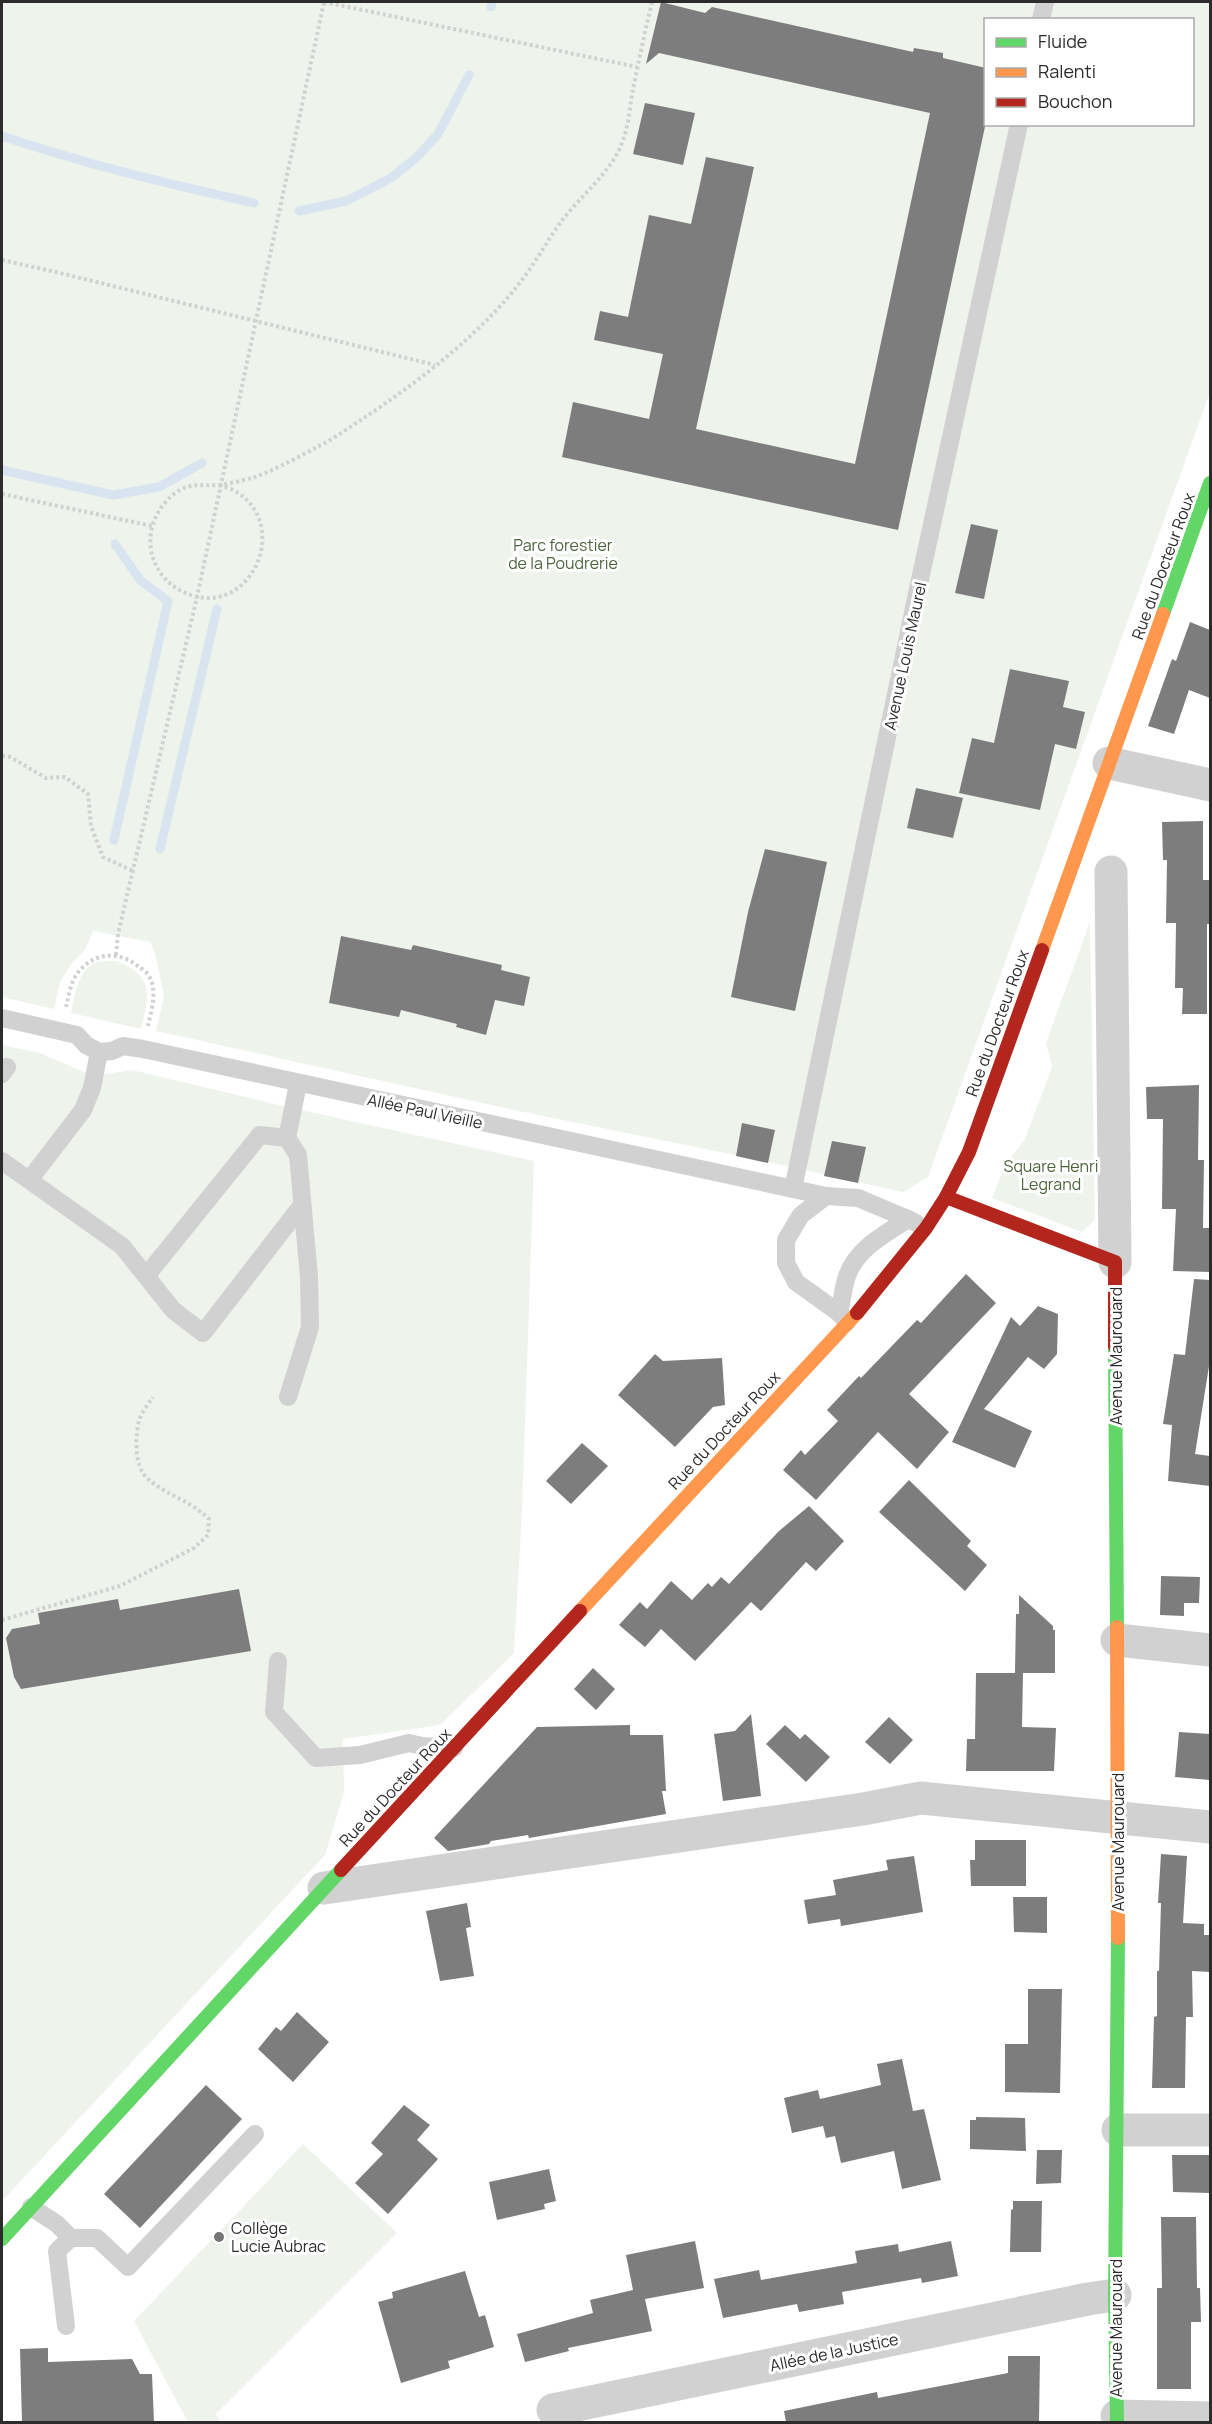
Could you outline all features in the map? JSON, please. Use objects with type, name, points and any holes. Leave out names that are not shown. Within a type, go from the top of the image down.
[{"type":"main road","name":"Rue du Docteur Roux","points":[[2,2239],[728,1450],[843,1318],[926,1228],[946,1197],[969,1152],[1210,483]]},
{"type":"main road","name":"Avenue Maurouard","points":[[946,1197],[1115,1262],[1118,1640],[1118,2130],[1115,2295],[1117,2419]]},
{"type":"street","points":[[1109,763],[1210,784]]},
{"type":"street","name":"Avenue Maurouard","points":[[1112,872],[1115,1262]]},
{"type":"street","points":[[1118,1640],[1210,1650]]},
{"type":"street","points":[[324,1888],[863,1809],[921,1798],[1210,1827]]},
{"type":"street","points":[[1118,2130],[1210,2130]]},
{"type":"street","name":"Allée de la Justice","points":[[553,2410],[1115,2295]]},
{"type":"street","points":[[1117,2419],[1210,2418]]},
{"type":"lane","points":[[1041,18],[1045,2]]},
{"type":"lane","name":"Avenue Louis Maurel","points":[[793,1189],[860,877],[916,598],[1018,126]]},
{"type":"lane","points":[[2,1018],[77,1035],[86,1046],[99,1052],[92,1088],[83,1110],[30,1179]]},
{"type":"lane","name":"Allée Paul Vieille","points":[[99,1052],[112,1051],[123,1046],[143,1049],[826,1196]]},
{"type":"lane","points":[[288,1397],[310,1327],[309,1277],[297,1155],[286,1138],[298,1084]]},
{"type":"lane","points":[[147,1275],[260,1136],[286,1138]]},
{"type":"lane","points":[[2,1161],[122,1246],[173,1310],[203,1333],[303,1205]]},
{"type":"lane","points":[[843,1318],[796,1282],[786,1263],[786,1240],[801,1215],[826,1196],[858,1198],[926,1228]]},
{"type":"lane","points":[[843,1318],[848,1275],[857,1260],[868,1246],[908,1219]]},
{"type":"lane","points":[[278,1661],[274,1712],[316,1758],[360,1755],[409,1743],[453,1748]]},
{"type":"lane","points":[[66,2326],[57,2251],[71,2238],[97,2238],[128,2267],[255,2134]]},
{"type":"lane","points":[[31,2207],[57,2224],[71,2238]]},
{"type":"path","points":[[116,955],[118,934],[197,597],[323,2],[638,67]]},
{"type":"path","points":[[219,485],[239,493],[255,509],[262,529],[263,551],[254,572],[239,587],[219,596],[197,597],[175,588],[158,571],[150,549],[152,526],[161,506],[177,492],[197,484],[219,485],[255,477],[323,444],[406,391],[471,335],[521,281],[564,219],[604,172],[623,142],[652,2]]},
{"type":"path","points":[[2,260],[436,365]]},
{"type":"path","points":[[2,494],[152,526]]},
{"type":"path","points":[[2,756],[10,757],[46,778],[65,777],[88,794],[91,826],[103,857],[133,871]]},
{"type":"path","points":[[60,1031],[72,983],[80,969],[92,960],[106,955],[116,955],[128,959],[149,976],[154,999],[143,1049]]},
{"type":"path","points":[[2,1620],[120,1586],[195,1548],[208,1535],[209,1519],[196,1507],[145,1477],[136,1454],[139,1420],[153,1397]]},
{"type":"green space","name":"Parc forestier de la Poudrerie","points":[[2,2],[1210,2],[1210,392],[928,1177],[903,1192],[156,1031],[164,996],[155,953],[150,942],[93,931],[85,950],[72,963],[60,982],[54,1009],[2,997]]},
{"type":"green space","name":"Square Henri Legrand","points":[[1090,922],[1095,1219],[1082,1232],[992,1198],[1006,1164],[1025,1139],[1052,1067],[1046,1043]]},
{"type":"green space","points":[[117,961],[138,974],[146,988],[146,1006],[141,1029],[71,1013],[78,984],[85,971],[97,962]]},
{"type":"green space","points":[[2,1045],[40,1053],[93,1076],[132,1070],[534,1161],[522,1510],[514,1653],[440,1725],[343,1739],[344,1792],[325,1855],[2,2201]]},
{"type":"green space","points":[[303,2144],[397,2233],[216,2414],[220,2422],[188,2422],[134,2321]]},
{"type":"building","points":[[661,2],[705,13],[712,7],[913,52],[914,48],[943,53],[943,58],[984,68],[985,126],[898,530],[562,457],[573,402],[649,419],[663,354],[594,340],[600,311],[628,317],[649,215],[691,224],[706,157],[754,167],[696,429],[855,464],[930,113],[659,53],[646,64]]},
{"type":"building","points":[[645,103],[695,113],[683,165],[633,154]]},
{"type":"building","points":[[971,524],[998,530],[984,599],[955,593]]},
{"type":"building","points":[[1190,622],[1210,630],[1210,698],[1189,690],[1174,734],[1148,726],[1172,659],[1176,661]]},
{"type":"building","points":[[1010,669],[1069,681],[1063,707],[1085,712],[1076,749],[1055,744],[1040,810],[959,793],[972,738],[994,743]]},
{"type":"building","points":[[916,788],[963,798],[953,838],[907,828]]},
{"type":"building","points":[[1203,821],[1203,880],[1210,880],[1210,924],[1207,924],[1207,1014],[1182,1014],[1183,988],[1175,988],[1176,923],[1166,923],[1167,860],[1163,860],[1162,822]]},
{"type":"building","points":[[765,849],[827,862],[795,1011],[731,997],[748,912]]},
{"type":"building","points":[[341,936],[411,950],[413,945],[502,965],[501,970],[530,977],[524,1006],[495,1000],[486,1035],[456,1027],[457,1024],[401,1010],[399,1017],[329,1003]]},
{"type":"building","points":[[1199,1085],[1198,1160],[1204,1160],[1203,1228],[1210,1228],[1210,1272],[1173,1271],[1176,1209],[1162,1209],[1163,1119],[1147,1119],[1146,1087]]},
{"type":"building","points":[[742,1123],[775,1130],[768,1163],[736,1156]]},
{"type":"building","points":[[832,1141],[866,1147],[858,1183],[824,1176]]},
{"type":"building","points":[[966,1274],[996,1303],[909,1394],[949,1432],[917,1469],[878,1432],[816,1500],[783,1470],[801,1450],[805,1455],[838,1421],[827,1410],[917,1320],[921,1323]]},
{"type":"building","points":[[1194,1279],[1210,1280],[1210,1360],[1195,1454],[1210,1456],[1210,1486],[1168,1481],[1172,1425],[1163,1424],[1174,1354],[1185,1355]]},
{"type":"building","points":[[1038,1306],[1058,1314],[1057,1354],[1044,1369],[1028,1357],[984,1409],[1032,1431],[1015,1468],[952,1442],[1011,1317],[1020,1326]]},
{"type":"building","points":[[655,1354],[663,1361],[722,1358],[725,1405],[713,1407],[675,1447],[618,1395]]},
{"type":"building","points":[[582,1443],[608,1466],[571,1504],[546,1481]]},
{"type":"building","points":[[909,1480],[971,1541],[967,1546],[987,1565],[965,1591],[879,1512]]},
{"type":"building","points":[[809,1506],[844,1541],[816,1571],[806,1562],[761,1611],[751,1602],[695,1661],[661,1629],[645,1647],[619,1625],[640,1602],[647,1609],[671,1581],[692,1600],[708,1583],[712,1587],[721,1577],[729,1584],[779,1531]]},
{"type":"building","points":[[1161,1576],[1200,1577],[1199,1603],[1184,1603],[1184,1616],[1160,1615]]},
{"type":"building","points":[[239,1589],[251,1651],[21,1689],[14,1677],[6,1638],[12,1629],[40,1624],[38,1613],[118,1599],[120,1610]]},
{"type":"building","points":[[1019,1595],[1055,1630],[1055,1673],[1015,1673],[1016,1614],[1019,1614]]},
{"type":"building","points":[[593,1668],[615,1689],[596,1710],[574,1689]]},
{"type":"building","points":[[976,1673],[1023,1673],[1022,1727],[1056,1728],[1054,1771],[966,1771],[967,1739],[975,1739]]},
{"type":"building","points":[[751,1714],[761,1796],[723,1801],[714,1734],[735,1731]]},
{"type":"building","points":[[889,1717],[913,1740],[890,1764],[865,1742]]},
{"type":"building","points":[[630,1725],[630,1735],[663,1735],[666,1791],[662,1791],[666,1814],[529,1838],[528,1835],[491,1841],[489,1844],[448,1851],[434,1838],[537,1727]]},
{"type":"building","points":[[785,1725],[800,1739],[805,1734],[830,1757],[806,1782],[766,1744]]},
{"type":"building","points":[[1179,1732],[1210,1734],[1210,1780],[1175,1777]]},
{"type":"building","points":[[975,1840],[1026,1840],[1026,1886],[971,1886],[970,1860],[975,1860]]},
{"type":"building","points":[[1161,1854],[1187,1856],[1183,1923],[1204,1924],[1204,1935],[1210,1935],[1210,1972],[1192,1971],[1193,2017],[1186,2017],[1185,2088],[1152,2088],[1154,2017],[1157,2016],[1157,1971],[1159,1971],[1161,1903],[1158,1903]]},
{"type":"building","points":[[914,1856],[923,1912],[841,1926],[840,1919],[808,1924],[804,1900],[836,1895],[833,1880],[888,1870],[886,1860]]},
{"type":"building","points":[[1013,1897],[1047,1897],[1047,1933],[1014,1932]]},
{"type":"building","points":[[467,1903],[471,1927],[466,1928],[474,1976],[440,1981],[426,1911]]},
{"type":"building","points":[[1028,1989],[1062,1989],[1060,2093],[1005,2092],[1005,2044],[1028,2044]]},
{"type":"building","points":[[297,2012],[329,2042],[293,2082],[258,2049],[276,2027],[281,2031]]},
{"type":"building","points":[[902,2059],[913,2111],[924,2109],[941,2180],[902,2189],[894,2151],[841,2163],[835,2136],[826,2138],[823,2126],[792,2133],[784,2098],[818,2090],[820,2099],[881,2085],[877,2064]]},
{"type":"building","points":[[206,2085],[242,2119],[140,2228],[104,2194]]},
{"type":"building","points":[[404,2105],[430,2125],[417,2140],[438,2159],[388,2214],[355,2183],[383,2154],[371,2143]]},
{"type":"building","points":[[976,2117],[1025,2118],[1026,2151],[970,2149],[970,2120],[976,2120]]},
{"type":"building","points":[[1037,2150],[1062,2150],[1061,2183],[1036,2184]]},
{"type":"building","points":[[1172,2155],[1210,2155],[1210,2193],[1173,2192]]},
{"type":"building","points":[[549,2169],[556,2201],[544,2204],[545,2209],[497,2220],[489,2182]]},
{"type":"building","points":[[1013,2201],[1042,2201],[1041,2252],[1010,2252]]},
{"type":"building","points":[[1161,2217],[1196,2217],[1197,2288],[1200,2288],[1201,2322],[1191,2322],[1191,2389],[1157,2389],[1157,2288],[1162,2288]]},
{"type":"building","points":[[695,2241],[704,2288],[645,2299],[652,2331],[568,2348],[569,2351],[525,2362],[517,2334],[593,2313],[590,2300],[633,2290],[626,2255]]},
{"type":"building","points":[[951,2241],[958,2276],[922,2283],[921,2278],[842,2292],[844,2304],[799,2312],[797,2304],[723,2318],[714,2279],[759,2270],[761,2280],[857,2263],[855,2251],[898,2244],[899,2252]]},
{"type":"building","points":[[465,2271],[479,2317],[485,2315],[494,2347],[448,2361],[450,2368],[401,2383],[378,2302],[393,2298],[392,2292]]},
{"type":"building","points":[[48,2348],[48,2362],[132,2359],[140,2374],[152,2374],[154,2422],[22,2422],[20,2349]]},
{"type":"building","points":[[1008,2356],[1040,2356],[1039,2422],[786,2422],[784,2411],[877,2392],[878,2398],[1008,2373]]},
{"type":"waterway","points":[[491,7],[492,2]]},
{"type":"waterway","points":[[299,211],[346,201],[391,178],[417,157],[438,134],[469,75]]},
{"type":"waterway","points":[[2,136],[127,173],[254,203]]},
{"type":"waterway","points":[[2,470],[113,495],[159,487],[202,463]]},
{"type":"waterway","points":[[114,840],[168,601],[141,581],[115,544]]},
{"type":"waterway","points":[[160,849],[217,609]]},
{"type":"traffic: fast","points":[[1163,614],[1210,483]]},
{"type":"traffic: fast","points":[[1115,1346],[1117,1627]]},
{"type":"traffic: fast","points":[[2,2239],[341,1870]]},
{"type":"traffic: fast","points":[[1117,2422],[1115,2295],[1118,1938]]},
{"type":"traffic: slow","points":[[1042,950],[1163,614]]},
{"type":"traffic: slow","points":[[580,1611],[857,1313]]},
{"type":"traffic: slow","points":[[1117,1627],[1118,1938]]},
{"type":"traffic: jam","points":[[857,1313],[926,1228],[946,1197],[969,1152],[1042,950]]},
{"type":"traffic: jam","points":[[946,1197],[1115,1262],[1115,1346]]},
{"type":"traffic: jam","points":[[341,1870],[580,1611]]},
{"type":"place","name":"Collège Lucie Aubrac","points":[[219,2237]]}]
